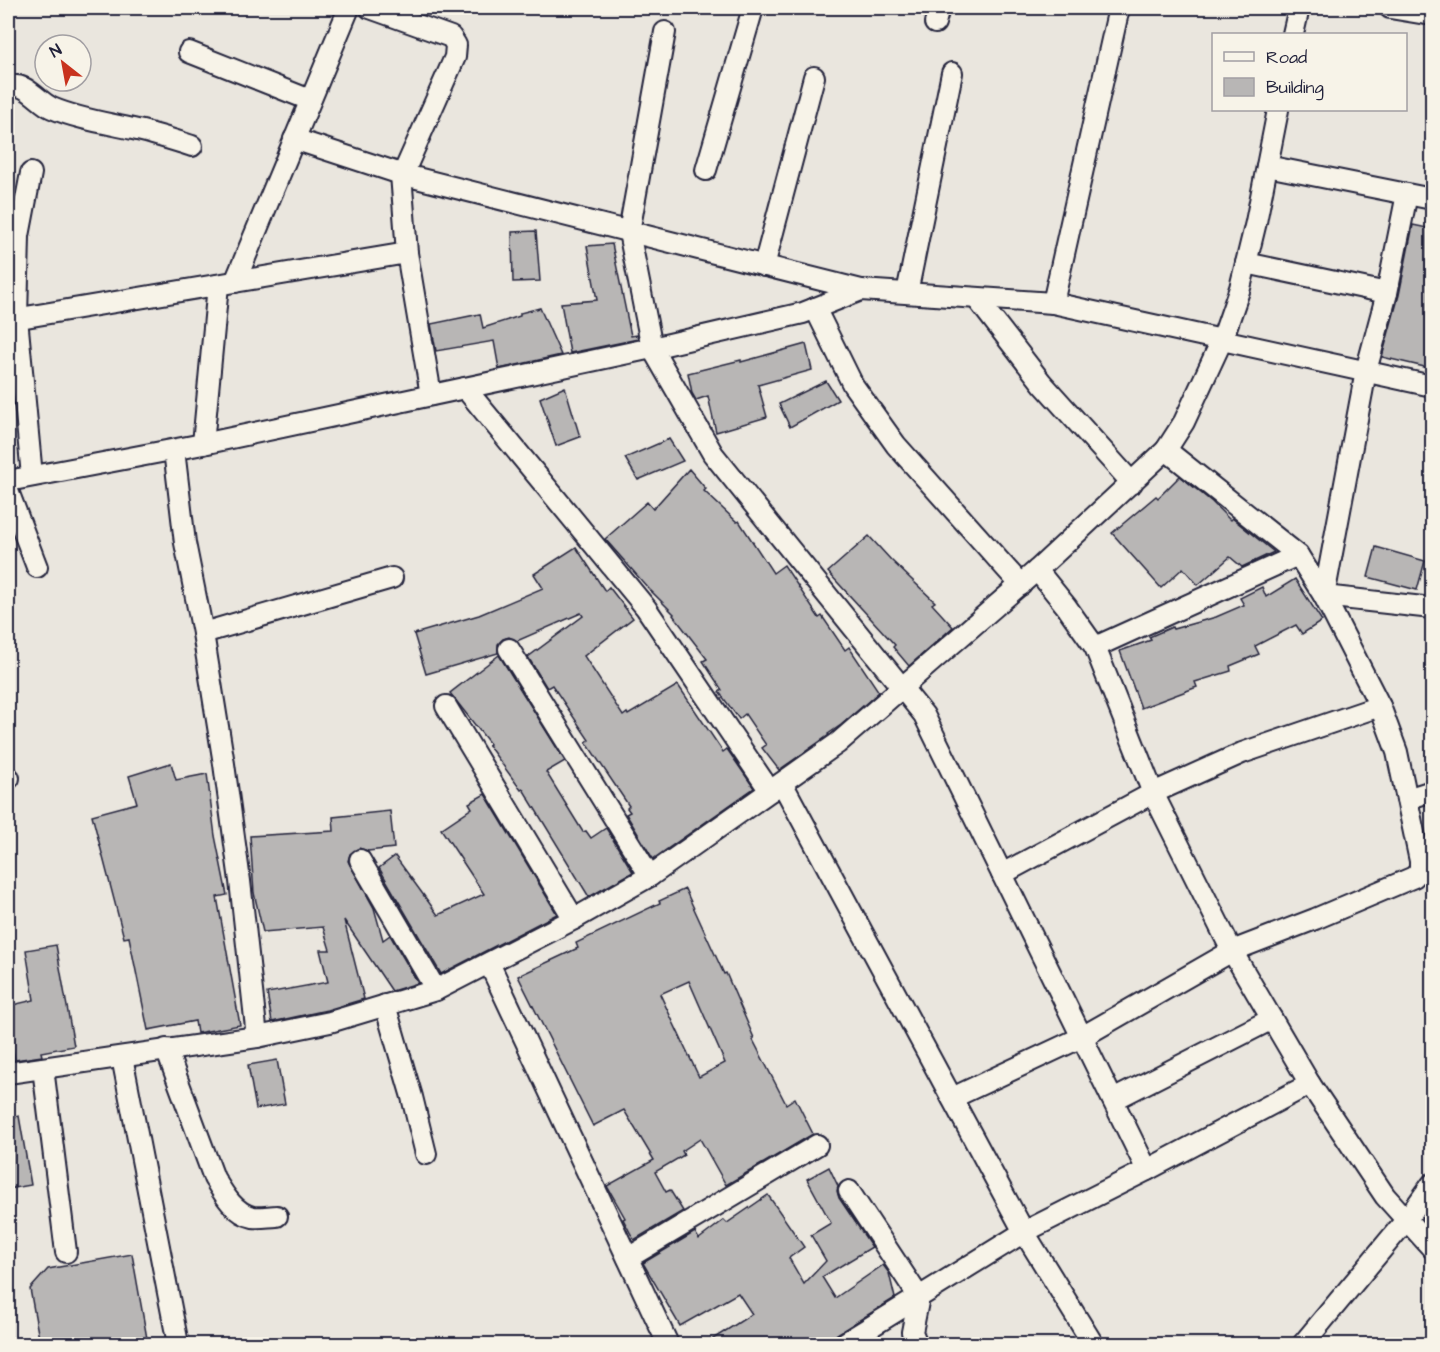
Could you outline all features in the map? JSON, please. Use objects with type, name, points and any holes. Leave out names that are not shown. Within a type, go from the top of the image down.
[{"type":"street","points":[[203,444],[226,283],[294,140],[349,8]]},
{"type":"street","points":[[370,8],[451,37],[456,45],[455,57],[402,174],[407,254],[431,395]]},
{"type":"street","points":[[706,170],[753,8]]},
{"type":"street","points":[[1053,303],[1119,8]]},
{"type":"street","points":[[1293,33],[1299,8]]},
{"type":"street","points":[[1390,8],[1432,15]]},
{"type":"street","points":[[665,32],[629,232],[652,348],[713,454],[924,715],[1147,1170]]},
{"type":"street","points":[[189,52],[310,100]]},
{"type":"street","points":[[907,293],[952,73]]},
{"type":"street","points":[[765,266],[814,77]]},
{"type":"street","points":[[8,87],[20,87],[50,107],[69,114],[136,129],[192,146]]},
{"type":"street","points":[[8,1073],[257,1037],[330,1022],[436,990],[574,920],[650,876],[838,743],[1021,585],[1166,450],[1184,422],[1222,340],[1240,288],[1278,111]]},
{"type":"street","points":[[294,140],[402,174],[861,290],[1053,303],[1432,386]]},
{"type":"street","points":[[1266,166],[1432,199]]},
{"type":"street","points":[[31,173],[19,236],[12,319],[32,476]]},
{"type":"street","points":[[1324,596],[1366,371],[1387,293],[1407,194]]},
{"type":"street","points":[[12,319],[407,254]]},
{"type":"street","points":[[1246,264],[1387,293]]},
{"type":"street","points":[[8,481],[174,450],[652,348],[803,313],[861,290]]},
{"type":"street","points":[[977,299],[1042,383],[1132,483]]},
{"type":"street","points":[[815,308],[853,385],[896,445],[1021,585]]},
{"type":"street","points":[[465,388],[646,608],[776,787],[952,1098],[1024,1232],[1093,1344]]},
{"type":"street","points":[[174,450],[185,543],[203,633],[240,881],[257,1037]]},
{"type":"street","points":[[952,1098],[1082,1037],[1232,951],[1414,877],[1420,870],[1397,752],[1380,706],[1324,596],[1298,555],[1166,450]]},
{"type":"street","points":[[8,491],[37,567]]},
{"type":"street","points":[[1095,647],[1298,555]]},
{"type":"street","points":[[1037,570],[1095,647],[1153,793],[1232,951],[1310,1084],[1385,1196],[1432,1248]]},
{"type":"street","points":[[203,633],[392,578]]},
{"type":"street","points":[[1324,596],[1432,609]]},
{"type":"street","points":[[508,649],[650,876]]},
{"type":"street","points":[[446,706],[574,920]]},
{"type":"street","points":[[1002,874],[1153,793],[1242,753],[1380,706]]},
{"type":"street","points":[[1407,799],[1432,791]]},
{"type":"street","points":[[360,860],[436,990]]},
{"type":"street","points":[[489,963],[668,1344]]},
{"type":"street","points":[[385,1005],[426,1154]]},
{"type":"street","points":[[1113,1100],[1272,1019]]},
{"type":"street","points":[[166,1049],[214,1178],[224,1196],[240,1211],[254,1217],[278,1216]]},
{"type":"street","points":[[122,1057],[178,1344]]},
{"type":"street","points":[[43,1068],[66,1252]]},
{"type":"street","points":[[843,1344],[1024,1232],[1310,1084]]},
{"type":"street","points":[[628,1258],[817,1145]]},
{"type":"street","points":[[1303,1344],[1407,1219],[1432,1184]]},
{"type":"street","points":[[849,1191],[920,1297],[912,1332],[917,1344]]},
{"type":"building","points":[[1413,225],[1432,229],[1432,357],[1429,368],[1382,357],[1399,295]]},
{"type":"building","points":[[536,231],[540,281],[513,282],[512,232]]},
{"type":"building","points":[[612,244],[631,336],[637,335],[638,339],[570,353],[561,303],[597,300],[587,246]]},
{"type":"building","points":[[540,308],[561,355],[499,369],[494,341],[436,351],[431,324],[480,314],[483,328],[520,316],[520,313]]},
{"type":"building","points":[[806,344],[812,370],[758,385],[767,417],[716,432],[708,396],[696,400],[692,393],[688,373],[741,360],[741,362]]},
{"type":"building","points":[[826,381],[838,400],[790,427],[779,404]]},
{"type":"building","points":[[565,387],[580,437],[556,446],[540,398]]},
{"type":"building","points":[[669,439],[683,461],[638,480],[625,458]]},
{"type":"building","points":[[689,469],[706,489],[704,491],[737,522],[739,521],[773,573],[784,565],[819,618],[822,616],[845,650],[849,647],[879,692],[829,735],[779,770],[762,748],[766,745],[745,714],[739,719],[719,692],[722,690],[703,661],[707,659],[674,614],[605,539],[647,502],[653,509]]},
{"type":"building","points":[[1180,476],[1230,520],[1232,518],[1274,552],[1242,567],[1230,557],[1198,585],[1183,568],[1161,588],[1112,533],[1156,496],[1158,498]]},
{"type":"building","points":[[869,536],[935,602],[932,604],[953,627],[909,666],[893,647],[895,645],[828,572]]},
{"type":"building","points":[[576,547],[605,591],[609,587],[633,618],[584,656],[623,716],[678,685],[723,752],[727,749],[754,788],[653,859],[626,814],[630,812],[627,808],[629,806],[586,742],[589,740],[552,685],[547,688],[528,657],[583,616],[581,613],[517,641],[509,637],[503,639],[498,644],[498,653],[426,674],[414,634],[479,615],[543,588],[534,574]]},
{"type":"building","points":[[1376,547],[1425,561],[1417,590],[1368,577]]},
{"type":"building","points":[[1295,579],[1322,621],[1302,634],[1296,625],[1255,646],[1259,654],[1230,666],[1231,671],[1195,682],[1197,687],[1141,708],[1120,651],[1151,640],[1149,637],[1172,627],[1173,629],[1216,617],[1244,605],[1240,598],[1262,587],[1266,597]]},
{"type":"building","points":[[499,655],[565,761],[546,772],[583,832],[586,831],[591,838],[606,828],[633,872],[589,897],[523,789],[521,790],[488,745],[490,744],[450,693]]},
{"type":"building","points":[[171,763],[176,780],[207,774],[215,836],[227,895],[217,897],[240,1025],[197,1033],[195,1021],[148,1030],[129,937],[124,938],[92,815],[137,803],[129,776]]},
{"type":"building","points":[[485,794],[557,914],[441,974],[379,868],[395,856],[438,915],[484,894],[441,829],[472,808],[469,803]]},
{"type":"building","points":[[390,811],[394,848],[368,851],[359,848],[350,854],[348,861],[374,908],[383,940],[390,935],[418,983],[392,991],[344,920],[364,999],[272,1022],[267,993],[328,982],[320,950],[330,950],[323,927],[263,932],[254,893],[250,836],[334,831],[333,817]]},
{"type":"building","points":[[685,889],[724,974],[726,973],[754,1038],[752,1038],[786,1104],[795,1098],[813,1134],[726,1185],[700,1139],[682,1151],[684,1155],[655,1172],[666,1192],[670,1190],[683,1211],[634,1240],[607,1186],[654,1160],[624,1110],[593,1126],[518,976],[578,948],[576,943],[660,903],[659,901]],"holes":[[[689,981],[725,1063],[699,1077],[660,994]]]},
{"type":"building","points":[[56,945],[74,1046],[41,1052],[42,1056],[15,1060],[8,1025],[8,1006],[34,1000],[26,950]]},
{"type":"building","points":[[277,1060],[285,1104],[256,1109],[248,1065]]},
{"type":"building","points":[[19,1116],[31,1185],[8,1189],[8,1118]]},
{"type":"building","points":[[829,1167],[838,1186],[839,1198],[872,1247],[822,1277],[835,1298],[883,1265],[889,1273],[895,1298],[837,1334],[830,1344],[705,1344],[752,1314],[738,1293],[680,1326],[643,1263],[695,1232],[699,1239],[724,1220],[727,1223],[768,1195],[804,1247],[789,1258],[804,1284],[826,1261],[811,1235],[831,1223],[807,1179]]},
{"type":"building","points":[[132,1254],[148,1344],[40,1344],[30,1289],[48,1269]]}]
